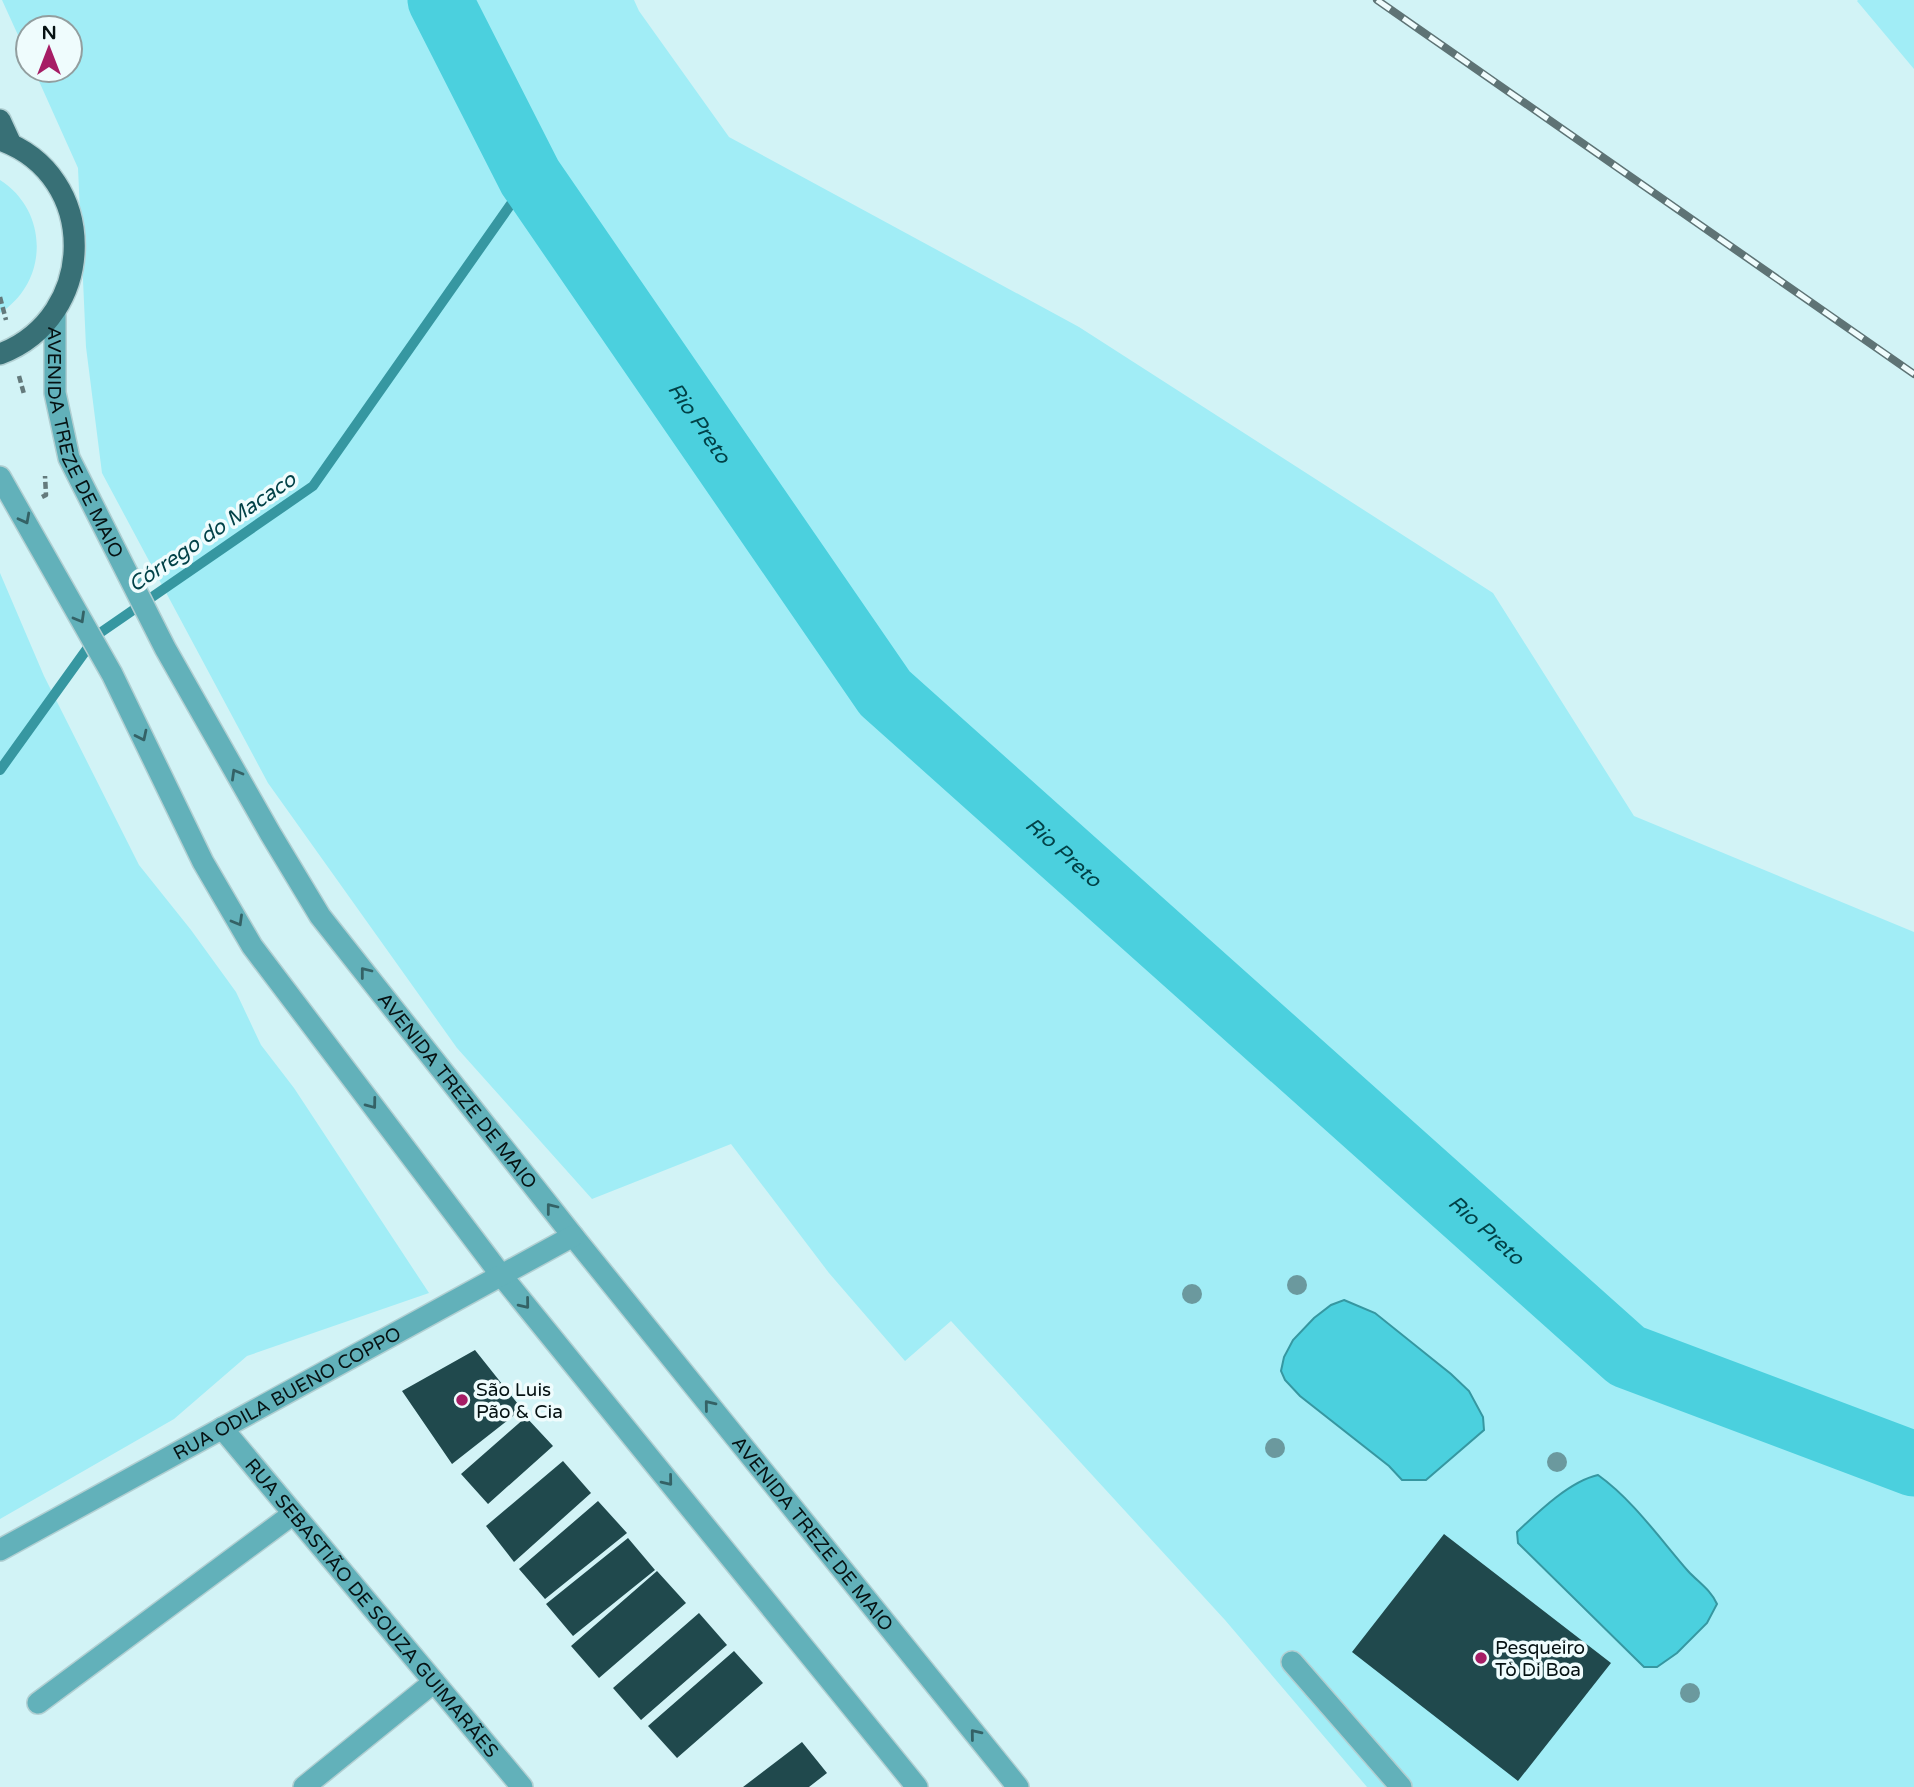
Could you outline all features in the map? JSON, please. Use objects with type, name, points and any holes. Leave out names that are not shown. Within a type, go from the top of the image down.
[{"type":"main road","points":[[0,120],[6,141],[35,159],[54,180],[67,205],[72,223],[74,260],[68,287],[55,312],[36,333],[6,351]]},
{"type":"street","name":"AVENIDA TREZE DE MAIO","points":[[55,312],[55,393],[69,458],[165,648],[320,916],[573,1236],[1018,1787]]},
{"type":"street","points":[[0,477],[112,674],[203,862],[252,946],[501,1275],[917,1787]]},
{"type":"street","name":"RUA ODILA BUENO COPPO","points":[[0,1550],[573,1236]]},
{"type":"street","name":"RUA SEBASTIÃO DE SOUZA GUIMARÃES","points":[[222,1428],[522,1787]]},
{"type":"street","points":[[38,1703],[293,1514]]},
{"type":"street","points":[[1292,1662],[1401,1787]]},
{"type":"street","points":[[304,1787],[434,1682]]},
{"type":"path","points":[[0,297],[6,351],[25,397]]},
{"type":"path","points":[[19,509],[46,495],[45,474]]},
{"type":"shaded area","points":[[2,0],[634,0],[639,11],[729,137],[1079,327],[1493,593],[1634,816],[1914,932],[1914,1787],[1367,1787],[1225,1620],[951,1321],[905,1361],[829,1273],[731,1144],[592,1199],[457,1048],[268,783],[102,473],[86,347],[78,168],[40,84],[84,84],[84,14],[14,14],[14,26]]},
{"type":"shaded area","points":[[1914,0],[1914,69],[1857,1]]},
{"type":"shaded area","points":[[0,180],[16,193],[28,210],[37,246],[28,284],[16,300],[0,313]]},
{"type":"shaded area","points":[[0,573],[44,676],[139,865],[236,992],[261,1045],[294,1088],[429,1293],[247,1356],[174,1419],[0,1519]]},
{"type":"shaded area","points":[[1344,1300],[1375,1313],[1451,1374],[1469,1391],[1483,1417],[1484,1430],[1426,1480],[1402,1480],[1389,1466],[1300,1396],[1285,1380],[1281,1371],[1284,1357],[1293,1340],[1314,1318],[1331,1305]]},
{"type":"shaded area","points":[[1598,1475],[1634,1508],[1688,1571],[1708,1590],[1717,1604],[1707,1623],[1677,1653],[1657,1667],[1644,1667],[1518,1543],[1517,1532],[1544,1507],[1576,1484]]},
{"type":"building","name":"São Luis Pão & Cia","points":[[475,1350],[522,1409],[452,1464],[402,1391]]},
{"type":"building","points":[[526,1417],[553,1446],[488,1504],[461,1474]]},
{"type":"building","points":[[563,1461],[591,1493],[514,1562],[486,1526]]},
{"type":"building","points":[[598,1501],[627,1533],[545,1599],[519,1569]]},
{"type":"building","name":"Pesqueiro Tò Di Boa","points":[[1444,1534],[1611,1663],[1518,1781],[1352,1652]]},
{"type":"building","points":[[628,1538],[655,1570],[573,1636],[546,1604]]},
{"type":"building","points":[[657,1571],[686,1603],[599,1678],[571,1646]]},
{"type":"building","points":[[699,1613],[727,1645],[641,1720],[613,1688]]},
{"type":"building","points":[[734,1651],[763,1683],[677,1758],[648,1726]]},
{"type":"building","points":[[802,1742],[827,1773],[809,1787],[743,1787]]},
{"type":"waterway","name":"Rio Preto","points":[[440,0],[530,177],[885,693],[1627,1356],[1914,1464]]},
{"type":"waterway","name":"Córrego do Macaco","points":[[0,770],[97,635],[313,486],[530,177]]},
{"type":"railway","points":[[1377,0],[1914,374]]},
{"type":"place","name":"São Luis Pão & Cia","points":[[462,1400]]},
{"type":"place","name":"Pesqueiro Tò Di Boa","points":[[1481,1658]]}]
